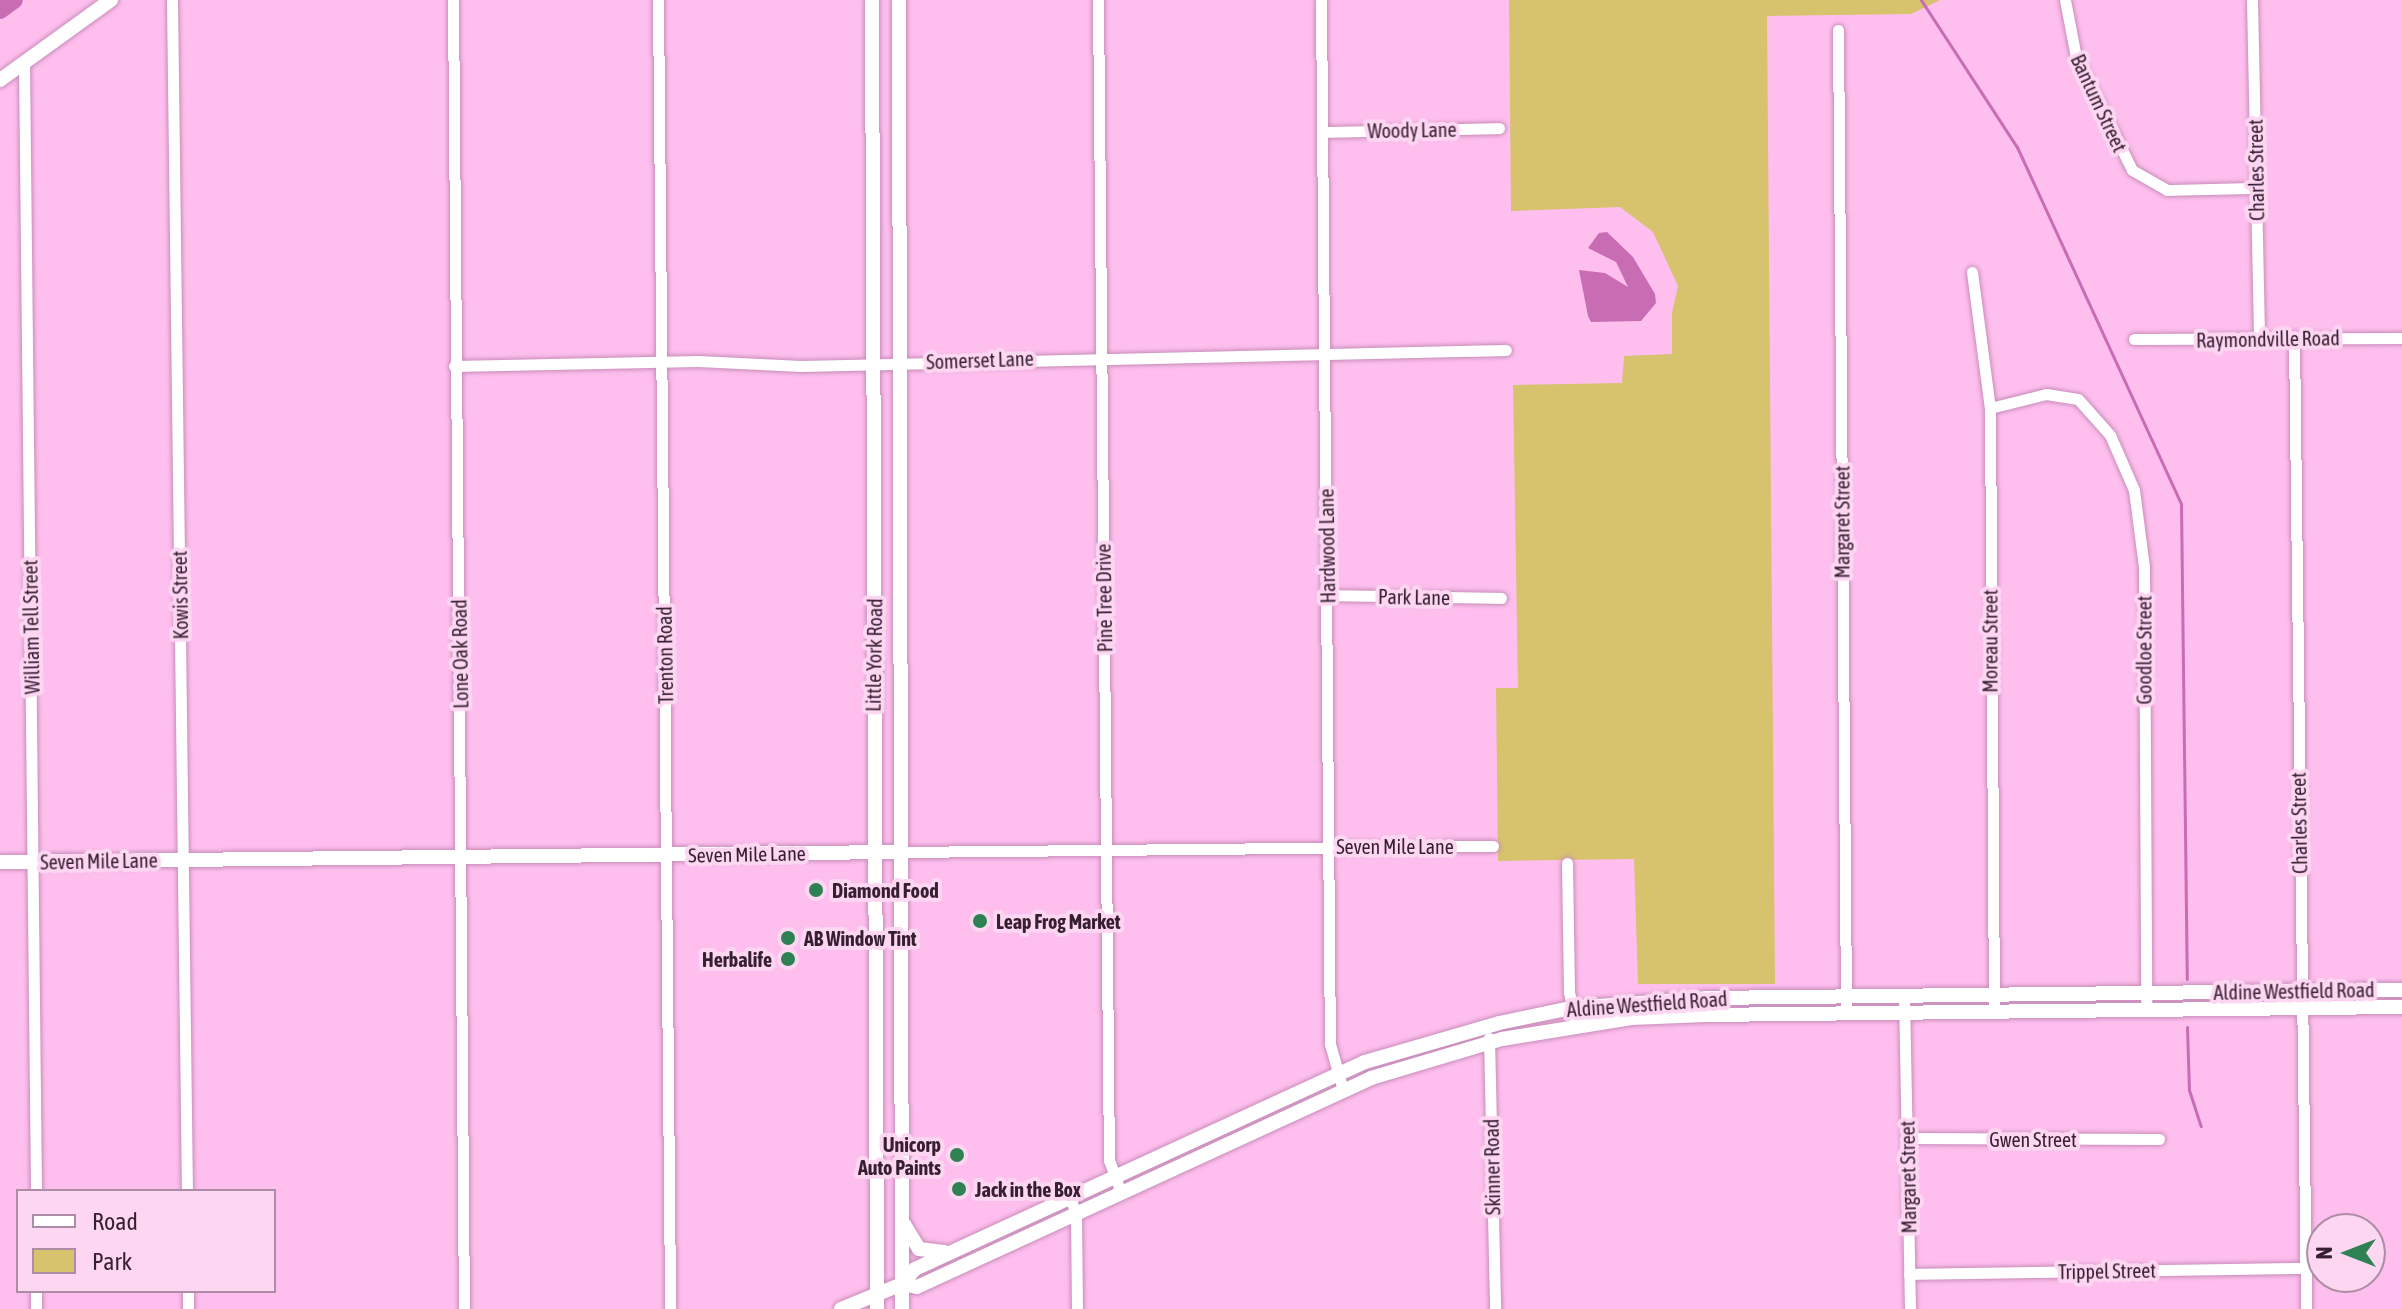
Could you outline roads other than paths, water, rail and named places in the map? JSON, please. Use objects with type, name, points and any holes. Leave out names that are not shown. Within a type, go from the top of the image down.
[{"type":"main road","points":[[0,80],[111,0]]},
{"type":"main road","name":"Little York Road","points":[[872,0],[877,363],[874,852],[877,1302]]},
{"type":"main road","name":"Little York Road","points":[[899,0],[903,362],[900,852],[902,1309]]},
{"type":"main road","name":"Seven Mile Lane","points":[[0,862],[900,852]]},
{"type":"main road","name":"Aldine Westfield Road","points":[[841,1309],[877,1302],[902,1284],[915,1269],[1338,1074],[1427,1041],[1536,1015],[1571,1008],[1706,998],[2402,990]]},
{"type":"main road","points":[[1706,998],[1706,1015]]},
{"type":"main road","name":"Aldine Westfield Road","points":[[902,1284],[917,1287],[1343,1090],[1431,1056],[1540,1032],[1706,1015],[2402,1007]]},
{"type":"main road","points":[[1536,1015],[1540,1032]]},
{"type":"main road","points":[[903,1222],[919,1249],[953,1252]]},
{"type":"street","name":"Kowis Street","points":[[172,0],[187,1189]]},
{"type":"street","name":"Lone Oak Road","points":[[453,0],[464,1309]]},
{"type":"street","name":"Trenton Road","points":[[658,0],[669,856],[670,1309]]},
{"type":"street","name":"Pine Tree Drive","points":[[1098,0],[1109,1160],[1121,1193]]},
{"type":"street","name":"Hardwood Lane","points":[[1321,0],[1330,1044],[1343,1090]]},
{"type":"street","name":"Bantum Street","points":[[2065,0],[2076,57],[2132,170],[2167,190],[2257,188]]},
{"type":"street","name":"Charles Street","points":[[2252,0],[2259,339]]},
{"type":"street","name":"Margaret Street","points":[[1838,30],[1846,1014]]},
{"type":"street","name":"William Tell Street","points":[[24,63],[36,1189]]},
{"type":"street","name":"Woody Lane","points":[[1324,132],[1499,128]]},
{"type":"street","name":"Moreau Street","points":[[1972,272],[1990,408],[1994,1012]]},
{"type":"street","name":"Charles Street","points":[[2294,337],[2306,1309]]},
{"type":"street","name":"Raymondville Road","points":[[2134,339],[2402,338]]},
{"type":"street","name":"Somerset Lane","points":[[454,366],[661,361],[784,367],[1101,356],[1506,350]]},
{"type":"street","name":"Goodloe Street","points":[[1990,408],[2046,394],[2078,399],[2110,435],[2134,490],[2144,567],[2146,1010]]},
{"type":"street","name":"Park Lane","points":[[1328,595],[1501,598]]},
{"type":"street","name":"Seven Mile Lane","points":[[900,852],[1493,846]]},
{"type":"street","points":[[1567,863],[1571,1008],[1576,1026]]},
{"type":"street","name":"Margaret Street","points":[[1904,996],[1910,1309]]},
{"type":"street","name":"Skinner Road","points":[[1489,1025],[1495,1309]]},
{"type":"street","name":"Gwen Street","points":[[1908,1138],[2159,1139]]},
{"type":"street","points":[[1070,1197],[1076,1214],[1077,1309]]},
{"type":"street","name":"Trippel Street","points":[[1909,1274],[2305,1268]]},
{"type":"waterway","points":[[0,10],[14,0]]},
{"type":"waterway","points":[[1921,0],[2017,147],[2181,504],[2187,979]]},
{"type":"waterway","points":[[2187,1027],[2189,1090],[2201,1126]]},
{"type":"place","name":"Diamond Food","points":[[816,890]]},
{"type":"place","name":"Leap Frog Market","points":[[980,921]]},
{"type":"place","name":"AB Window Tint","points":[[788,938]]},
{"type":"place","name":"Herbalife","points":[[788,959]]},
{"type":"place","name":"Unicorp Auto Paints","points":[[957,1155]]},
{"type":"place","name":"Jack in the Box","points":[[959,1189]]}]
